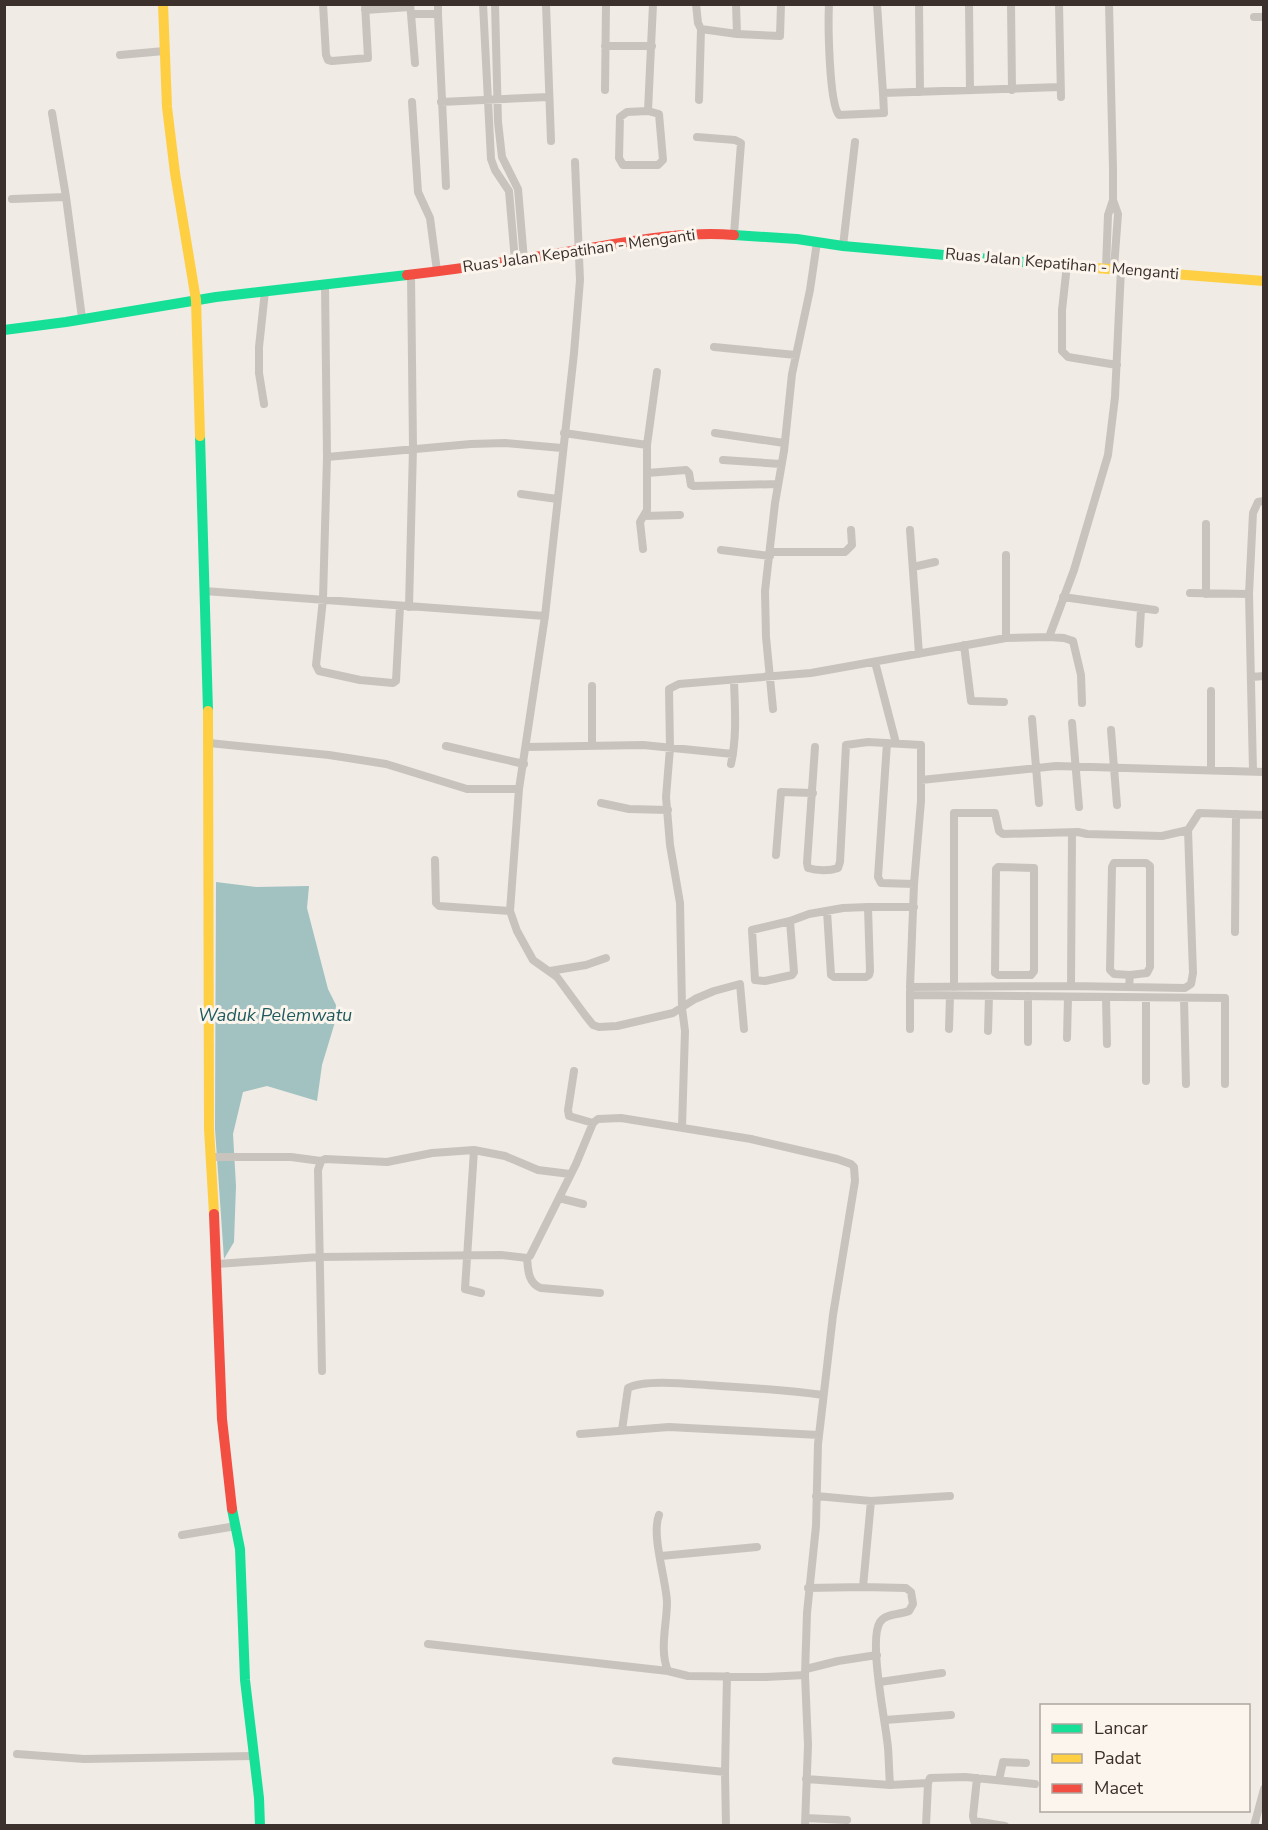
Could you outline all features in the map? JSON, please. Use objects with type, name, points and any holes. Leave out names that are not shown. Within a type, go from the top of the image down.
[{"type":"street","points":[[163,4],[167,107],[175,173],[196,300],[209,743],[209,1129],[217,1264],[222,1419],[230,1498],[240,1545],[245,1680],[259,1798],[260,1826]]},
{"type":"street","points":[[323,4],[327,55],[328,60],[332,62],[368,58],[365,7],[410,8],[438,14]]},
{"type":"street","points":[[438,4],[446,186]]},
{"type":"street","points":[[483,4],[491,159],[516,206]]},
{"type":"street","points":[[495,4],[502,157],[518,189],[516,206],[519,260]]},
{"type":"street","points":[[546,4],[551,141]]},
{"type":"street","points":[[605,90],[606,4]]},
{"type":"street","points":[[648,111],[653,4]]},
{"type":"street","points":[[696,4],[698,23],[702,29],[699,100]]},
{"type":"street","points":[[736,4],[737,34]]},
{"type":"street","points":[[702,29],[737,34],[780,36],[781,4]]},
{"type":"street","points":[[829,4],[831,72],[837,113],[884,113],[877,4]]},
{"type":"street","points":[[919,4],[920,92]]},
{"type":"street","points":[[969,4],[970,90]]},
{"type":"street","points":[[1011,4],[1012,90]]},
{"type":"street","points":[[1059,4],[1061,96]]},
{"type":"street","points":[[1049,637],[1074,570],[1108,455],[1114,413],[1117,365],[1114,268],[1108,215],[1113,200],[1109,4]]},
{"type":"street","points":[[410,8],[415,63]]},
{"type":"street","points":[[483,15],[495,16]]},
{"type":"street","points":[[1254,17],[1263,16]]},
{"type":"street","points":[[605,46],[652,46]]},
{"type":"street","points":[[120,56],[164,51]]},
{"type":"street","points":[[883,93],[1060,87]]},
{"type":"street","points":[[441,102],[548,97]]},
{"type":"street","points":[[412,102],[418,192],[430,218],[437,271]]},
{"type":"street","points":[[648,111],[659,114],[663,160],[658,165],[624,165],[619,158],[620,117],[627,112],[648,111]]},
{"type":"street","points":[[51,113],[66,197],[82,318]]},
{"type":"street","points":[[697,137],[735,140],[741,143],[734,234]]},
{"type":"street","points":[[843,246],[855,142]]},
{"type":"street","points":[[575,162],[580,280],[576,332],[544,616],[519,789],[510,911],[517,931],[533,960],[550,971],[565,986],[593,1025],[604,1028],[673,1013],[695,999],[740,984],[744,1029]]},
{"type":"street","points":[[502,181],[513,180]]},
{"type":"street","points":[[12,200],[66,197]]},
{"type":"street","name":"Ruas Jalan Kepatihan - Menganti","points":[[4,330],[196,300],[437,271],[695,234],[734,234],[986,260],[1263,281]]},
{"type":"street","points":[[774,710],[765,618],[765,591],[796,355],[810,290],[817,242]]},
{"type":"street","points":[[1067,265],[1062,318],[1062,351],[1068,357],[1117,365]]},
{"type":"street","points":[[325,284],[327,457],[323,599],[317,669],[350,678],[393,683],[398,679],[413,448],[411,273]]},
{"type":"street","points":[[264,404],[259,347],[265,291]]},
{"type":"street","points":[[714,347],[796,355]]},
{"type":"street","points":[[643,549],[640,522],[646,510],[647,445],[657,372]]},
{"type":"street","points":[[564,432],[647,445]]},
{"type":"street","points":[[715,434],[784,443]]},
{"type":"street","points":[[327,457],[413,448],[505,443],[562,448]]},
{"type":"street","points":[[723,460],[781,464]]},
{"type":"street","points":[[647,473],[688,470],[693,486],[778,484]]},
{"type":"street","points":[[521,494],[556,499]]},
{"type":"street","points":[[1253,771],[1249,594],[1253,513],[1258,502],[1263,501]]},
{"type":"street","points":[[644,516],[680,515]]},
{"type":"street","points":[[1206,524],[1206,594]]},
{"type":"street","points":[[721,550],[770,554],[845,552],[852,545],[851,530]]},
{"type":"street","points":[[910,530],[920,654]]},
{"type":"street","points":[[1006,555],[1006,638]]},
{"type":"street","points":[[913,567],[935,562]]},
{"type":"street","points":[[204,591],[544,616]]},
{"type":"street","points":[[1190,593],[1249,594]]},
{"type":"street","points":[[1063,597],[1155,610]]},
{"type":"street","points":[[1139,644],[1141,609]]},
{"type":"street","points":[[682,1127],[685,1031],[682,1008],[682,942],[680,903],[670,845],[666,797],[670,748],[669,689],[679,684],[734,681],[811,672],[1006,638],[1049,637],[1070,639],[1075,644],[1081,675],[1082,703]]},
{"type":"street","points":[[964,645],[971,701],[1004,702]]},
{"type":"street","points":[[875,662],[891,743],[878,877],[881,883],[914,885]]},
{"type":"street","points":[[1252,677],[1263,676]]},
{"type":"street","points":[[731,764],[736,726],[734,681]]},
{"type":"street","points":[[592,686],[592,746]]},
{"type":"street","points":[[1211,691],[1211,770]]},
{"type":"street","points":[[1032,718],[1040,803]]},
{"type":"street","points":[[1072,723],[1078,807]]},
{"type":"street","points":[[1111,730],[1117,805]]},
{"type":"street","points":[[815,747],[807,863],[808,868],[812,869],[833,869],[838,868],[840,862],[846,746],[868,742],[921,745],[910,1029]]},
{"type":"street","points":[[209,743],[329,755],[386,764],[467,789],[519,789]]},
{"type":"street","points":[[526,747],[627,744],[733,754]]},
{"type":"street","points":[[446,746],[524,764]]},
{"type":"street","points":[[921,780],[1036,767],[1076,766],[1263,772]]},
{"type":"street","points":[[776,855],[781,792],[813,793]]},
{"type":"street","points":[[601,803],[629,809],[668,810]]},
{"type":"street","points":[[954,987],[954,813],[995,813],[999,831],[1003,834],[1072,833],[1162,836],[1188,830]]},
{"type":"street","points":[[910,991],[954,987],[1185,988],[1190,986],[1193,980],[1188,830],[1199,813],[1263,814]]},
{"type":"street","points":[[1235,932],[1236,814]]},
{"type":"street","points":[[1071,986],[1072,833]]},
{"type":"street","points":[[435,860],[436,903],[439,906],[510,911]]},
{"type":"street","points":[[1114,863],[1146,863],[1150,866],[1150,968],[1147,973],[1130,975],[1113,974],[1110,970],[1112,867],[1114,863]]},
{"type":"street","points":[[998,867],[1034,868],[1034,971],[1031,975],[1014,975],[995,973],[996,869],[998,867]]},
{"type":"street","points":[[790,921],[794,972],[792,975],[765,981],[756,980],[752,930],[827,910],[914,904]]},
{"type":"street","points":[[827,910],[831,975],[834,977],[866,977],[870,971],[868,907]]},
{"type":"street","points":[[550,971],[586,965],[606,958]]},
{"type":"street","points":[[1013,986],[1014,975]]},
{"type":"street","points":[[1130,975],[1130,987]]},
{"type":"street","points":[[910,991],[950,996],[1226,998],[1225,1084]]},
{"type":"street","points":[[949,1029],[950,996]]},
{"type":"street","points":[[988,1031],[989,996]]},
{"type":"street","points":[[1028,996],[1028,1042]]},
{"type":"street","points":[[1067,1038],[1068,997]]},
{"type":"street","points":[[1106,997],[1107,1044]]},
{"type":"street","points":[[1146,998],[1146,1081]]},
{"type":"street","points":[[1184,998],[1186,1084]]},
{"type":"street","points":[[574,1071],[569,1116],[593,1123]]},
{"type":"street","points":[[527,1258],[559,1198],[593,1123],[598,1119],[621,1118],[751,1139],[837,1159],[854,1167],[854,1191],[838,1281],[819,1435],[816,1526],[808,1588],[806,1672],[808,1745],[805,1822],[848,1820]]},
{"type":"street","points":[[211,1158],[291,1156],[321,1161],[325,1159],[387,1162],[432,1153],[474,1150],[505,1155],[538,1170],[570,1174]]},
{"type":"street","points":[[474,1150],[465,1289],[481,1293]]},
{"type":"street","points":[[321,1161],[318,1170],[322,1371]]},
{"type":"street","points":[[559,1198],[583,1204]]},
{"type":"street","points":[[217,1264],[320,1257],[501,1255],[527,1258]]},
{"type":"street","points":[[527,1258],[531,1282],[535,1286],[600,1293]]},
{"type":"street","points":[[622,1430],[628,1388],[633,1386],[662,1383],[696,1384],[823,1395]]},
{"type":"street","points":[[580,1434],[669,1427],[819,1435]]},
{"type":"street","points":[[816,1496],[871,1501],[950,1496]]},
{"type":"street","points":[[863,1587],[871,1501]]},
{"type":"street","points":[[659,1515],[658,1540],[667,1603],[665,1630],[668,1671]]},
{"type":"street","points":[[182,1535],[236,1526]]},
{"type":"street","points":[[661,1556],[757,1547]]},
{"type":"street","points":[[808,1588],[906,1588],[911,1592],[913,1604],[909,1611],[889,1616],[880,1622],[877,1634],[877,1655],[890,1785]]},
{"type":"street","points":[[428,1644],[668,1671],[688,1676],[766,1677],[806,1672],[838,1661],[877,1655]]},
{"type":"street","points":[[880,1682],[942,1673]]},
{"type":"street","points":[[726,1826],[728,1676]]},
{"type":"street","points":[[885,1719],[951,1715]]},
{"type":"street","points":[[17,1754],[84,1759],[253,1756]]},
{"type":"street","points":[[616,1761],[725,1772]]},
{"type":"street","points":[[999,1780],[1003,1762],[1026,1763]]},
{"type":"street","points":[[927,1826],[930,1778],[977,1778],[1035,1784]]},
{"type":"street","points":[[977,1778],[974,1819],[976,1822],[1005,1826]]},
{"type":"street","points":[[806,1779],[890,1785],[928,1783]]},
{"type":"street","points":[[1254,1826],[1263,1789]]},
{"type":"water","name":"Waduk Pelemwatu","points":[[216,882],[257,887],[309,886],[307,908],[328,989],[336,1005],[335,1022],[322,1065],[317,1101],[267,1086],[243,1092],[233,1134],[236,1186],[234,1242],[224,1259],[215,1129]]},
{"type":"traffic: fast","points":[[734,235],[797,239],[843,246],[1057,265]]},
{"type":"traffic: fast","points":[[4,330],[216,297],[407,275]]},
{"type":"traffic: fast","points":[[200,436],[208,711]]},
{"type":"traffic: fast","points":[[232,1509],[240,1549],[245,1680],[259,1798],[260,1826]]},
{"type":"traffic: slow","points":[[163,4],[167,107],[175,173],[196,300],[200,436]]},
{"type":"traffic: slow","points":[[1057,265],[1264,281]]},
{"type":"traffic: slow","points":[[208,711],[209,1129],[214,1214]]},
{"type":"traffic: jam","points":[[407,275],[659,238],[696,234],[734,235]]},
{"type":"traffic: jam","points":[[214,1214],[222,1419],[232,1509]]}]
